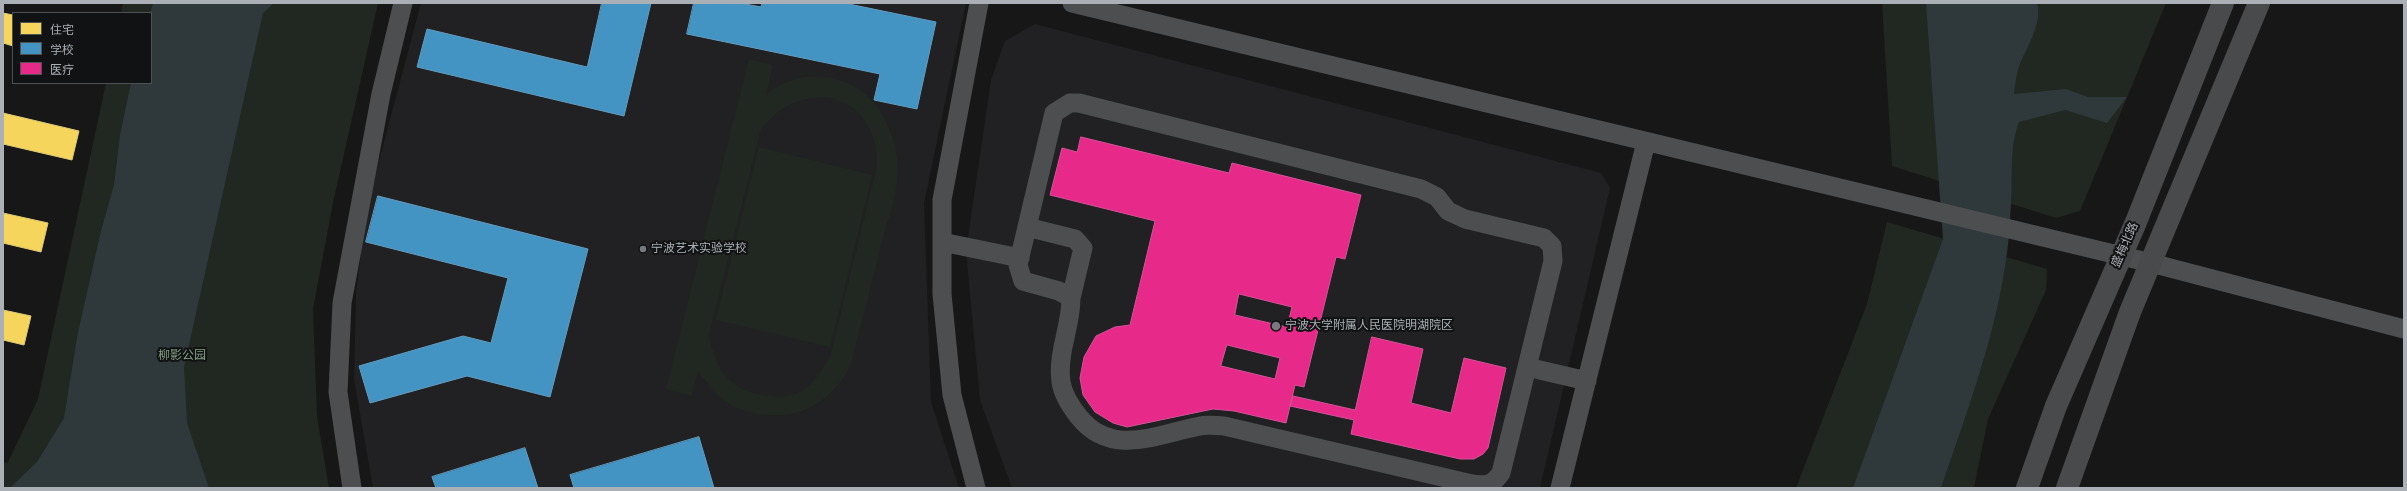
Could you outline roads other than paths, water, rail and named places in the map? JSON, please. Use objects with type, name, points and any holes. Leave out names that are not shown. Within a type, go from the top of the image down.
[{"type":"main road","name":"盛梅北路","points":[[2027,488],[2056,406],[2120,256],[2223,3]]},
{"type":"main road","points":[[2067,488],[2130,312],[2259,3]]},
{"type":"street","points":[[352,488],[338,392],[342,303],[381,94],[403,3]]},
{"type":"street","points":[[976,488],[952,395],[942,294],[942,200],[978,3]]},
{"type":"street","points":[[1072,3],[1942,214],[2151,263],[2404,329]]},
{"type":"street","points":[[1027,227],[1075,239],[1083,248],[1071,298],[1071,312],[1062,350],[1061,383],[1070,406],[1087,426],[1100,436],[1120,440],[1151,438],[1202,425],[1224,426],[1485,486],[1495,482],[1501,473],[1553,260],[1552,246],[1544,238],[1465,219],[1448,210],[1437,197],[1420,189],[1079,103],[1070,103],[1054,113],[1027,227],[1020,258],[1018,265],[1024,281],[1059,291],[1071,298]]},
{"type":"street","points":[[1560,488],[1646,142]]},
{"type":"street","points":[[942,242],[1020,258]]},
{"type":"street","points":[[1527,367],[1587,381]]},
{"type":"place","name":"宁波艺术实验学校","points":[[643,249]]},
{"type":"place","name":"宁波大学附属人民医院明湖院区","points":[[1276,326]]},
{"type":"park label","name":"柳影公园","points":[[182,356]]}]
